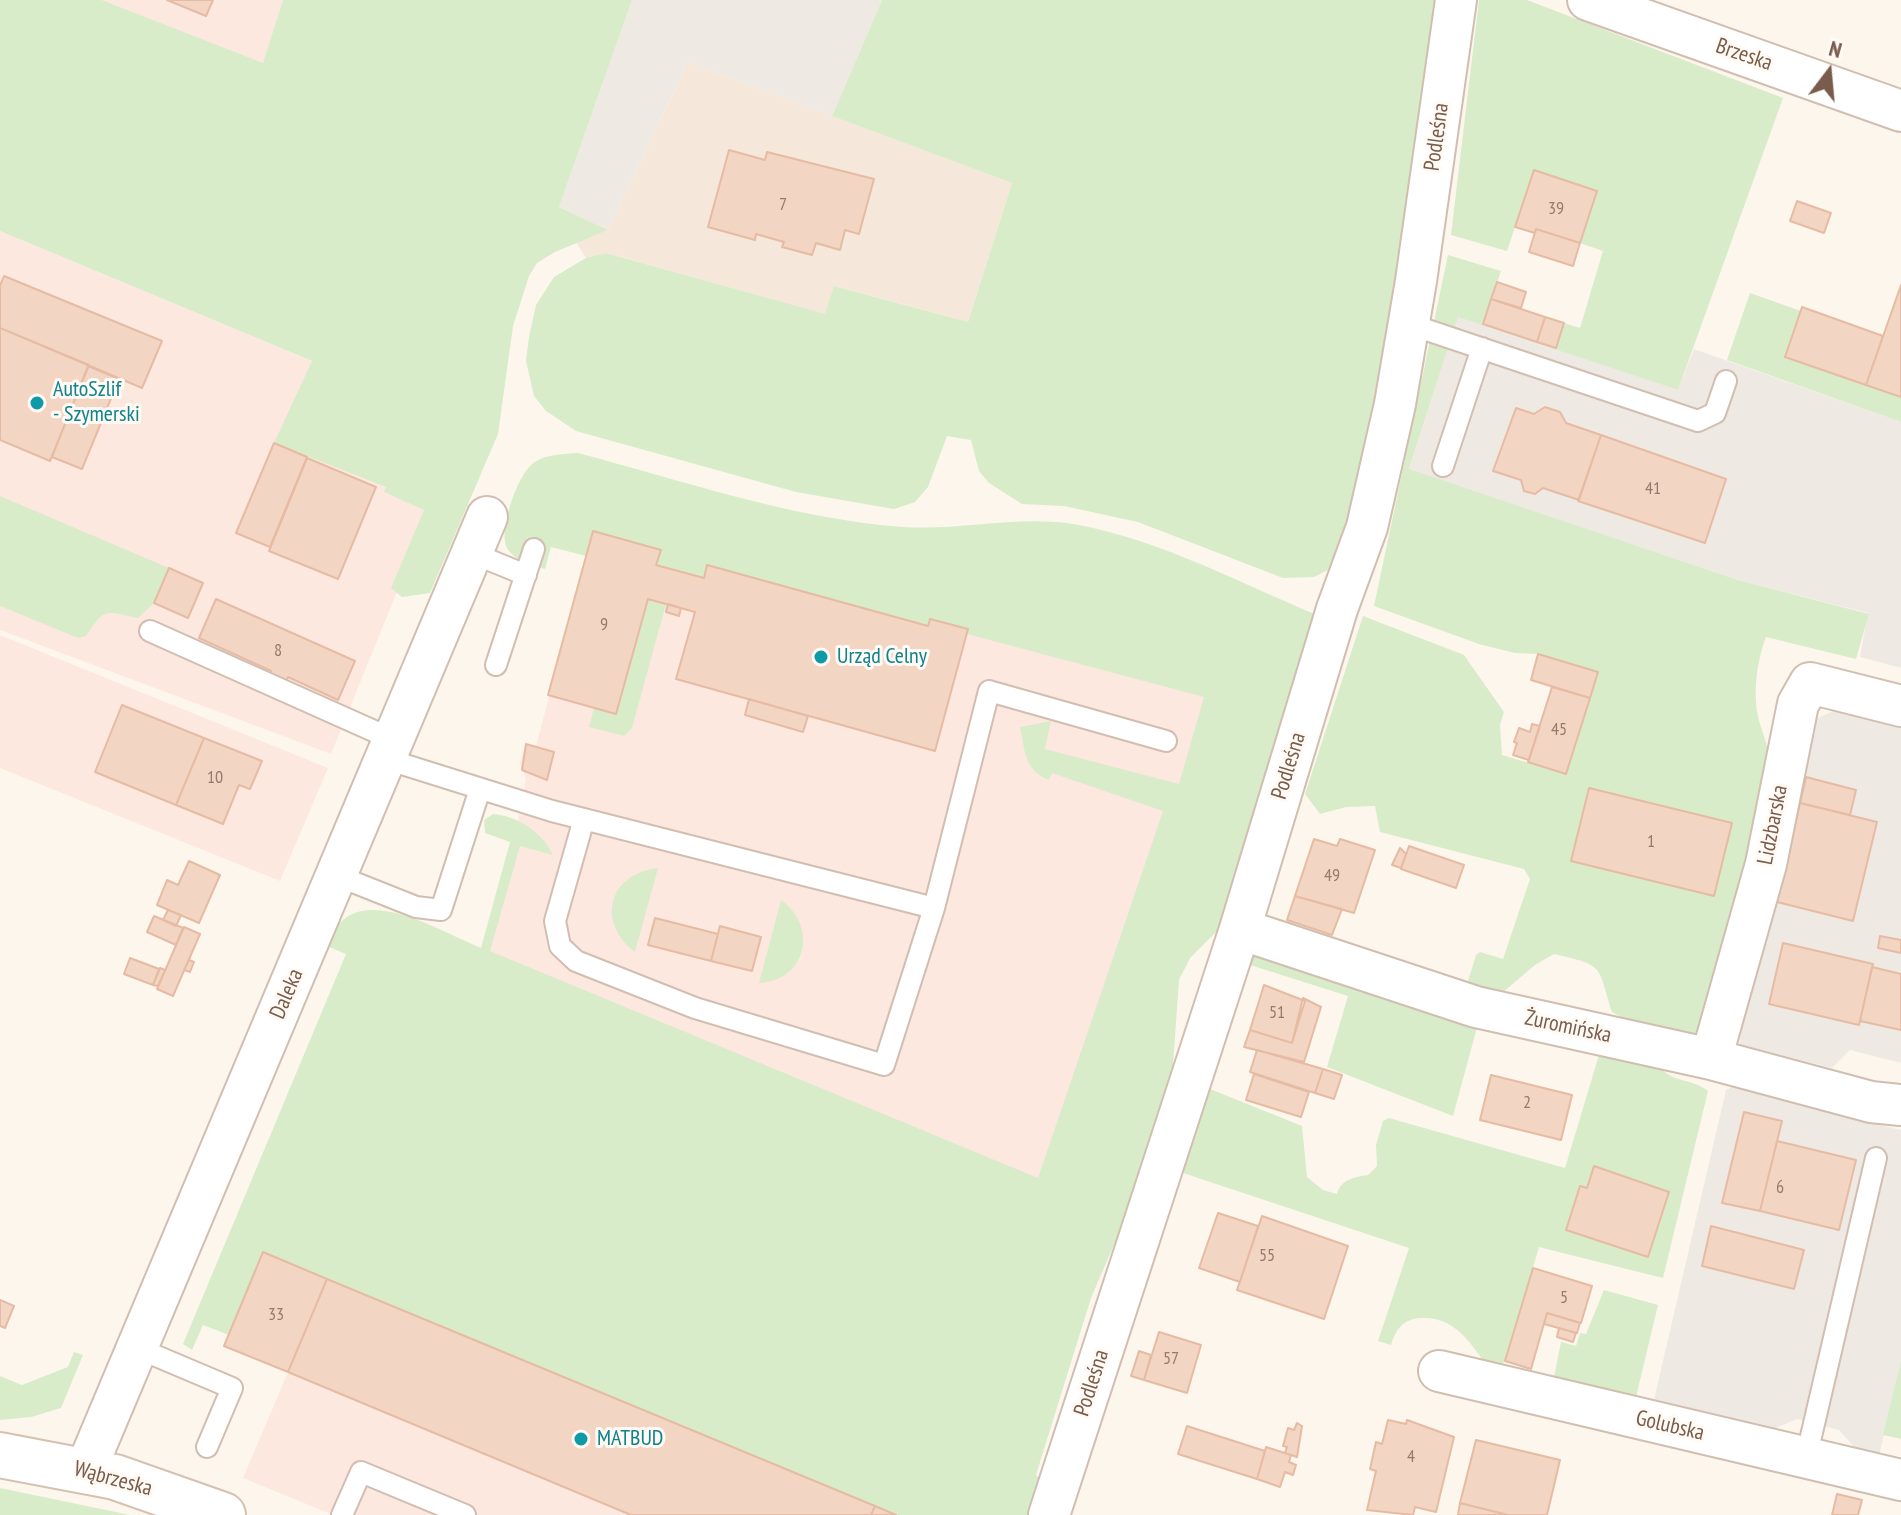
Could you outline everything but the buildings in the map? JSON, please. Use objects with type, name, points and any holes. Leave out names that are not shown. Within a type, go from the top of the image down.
[{"type":"street","name":"Podleśna","points":[[1049,1515],[1240,929],[1337,609],[1367,527],[1409,324],[1456,0]]},
{"type":"street","name":"Brzeska","points":[[1588,0],[1901,111]]},
{"type":"street","name":"Daleka","points":[[86,1469],[479,535]]},
{"type":"street","name":"Lidzbarska","points":[[1711,1059],[1766,864],[1798,704],[1810,683],[1901,706]]},
{"type":"street","name":"Żuromińska","points":[[1240,929],[1476,1007],[1711,1059],[1871,1102],[1901,1105]]},
{"type":"street","name":"Golubska","points":[[1439,1371],[1901,1480]]},
{"type":"street","name":"Wąbrzeska","points":[[0,1455],[86,1469],[144,1485],[223,1515]]},
{"type":"lane","points":[[1409,324],[1698,421],[1715,413],[1726,381]]},
{"type":"lane","points":[[1443,466],[1482,348]]},
{"type":"lane","points":[[479,535],[526,575]]},
{"type":"lane","points":[[496,665],[534,549]]},
{"type":"lane","points":[[150,631],[390,749],[480,789],[584,819],[934,908]]},
{"type":"lane","points":[[584,819],[555,921],[560,946],[576,961],[695,1008],[884,1065],[934,908],[989,691],[1166,741]]},
{"type":"lane","points":[[338,876],[416,907],[441,910],[480,789]]},
{"type":"lane","points":[[1806,1458],[1876,1158]]},
{"type":"lane","points":[[135,1347],[232,1388],[207,1447]]},
{"type":"lane","points":[[342,1515],[361,1472],[465,1515]]},
{"type":"shaded area","points":[[102,0],[283,0],[263,64]]},
{"type":"shaded area","points":[[632,0],[882,0],[832,116],[688,62],[608,230],[559,207]]},
{"type":"shaded area","points":[[688,62],[1012,183],[968,322],[835,286],[826,315],[607,253],[586,258],[576,242],[608,230]]},
{"type":"shaded area","points":[[0,231],[465,425],[331,754],[0,630]]},
{"type":"shaded area","points":[[1458,316],[1678,390],[1694,349],[1901,422],[1901,668],[1860,657],[1868,613],[1738,580],[1409,470]]},
{"type":"shaded area","points":[[593,531],[1234,658],[1080,1209],[481,949],[518,820],[526,780],[520,763],[526,744],[536,746]]},
{"type":"shaded area","points":[[0,635],[328,768],[280,881],[0,768]]},
{"type":"shaded area","points":[[1839,708],[1901,725],[1901,1063],[1850,1050],[1832,1068],[1739,1044],[1763,922],[1814,720]]},
{"type":"shaded area","points":[[1732,1087],[1861,1115],[1863,1121],[1901,1130],[1901,1360],[1879,1456],[1857,1450],[1839,1430],[1797,1419],[1771,1430],[1653,1404],[1726,1090]]},
{"type":"shaded area","points":[[288,1372],[631,1515],[333,1515],[243,1478]]},
{"type":"green space","points":[[0,0],[102,0],[263,63],[283,0],[632,0],[559,207],[608,230],[555,252],[537,263],[529,276],[513,326],[498,434],[430,593],[402,597],[391,588],[424,510],[384,492],[386,487],[274,443],[312,361],[0,231]]},
{"type":"green space","points":[[882,0],[1435,0],[1373,443],[1334,567],[1314,577],[1283,578],[1138,522],[1064,506],[1022,504],[989,483],[979,471],[971,440],[947,436],[928,487],[915,502],[894,509],[796,492],[576,431],[546,411],[534,396],[526,361],[536,305],[554,277],[586,258],[606,253],[825,314],[834,286],[968,322],[1012,183],[832,116]]},
{"type":"green space","points":[[1479,0],[1527,0],[1783,98],[1678,390],[1458,317],[1409,469],[1738,580],[1869,614],[1856,659],[1766,637],[1758,669],[1756,703],[1771,767],[1706,1039],[1629,1021],[1612,1012],[1601,976],[1591,965],[1554,954],[1535,965],[1502,993],[1434,980],[1436,971],[1468,981],[1476,955],[1480,952],[1503,959],[1530,879],[1524,869],[1380,832],[1375,806],[1346,807],[1320,814],[1305,794],[1363,616],[1464,655],[1504,712],[1500,725],[1502,755],[1566,774],[1597,673],[1538,654],[1515,653],[1479,644],[1374,606],[1448,255],[1501,271],[1483,324],[1556,347],[1564,323],[1580,328],[1603,251],[1580,243],[1597,191],[1534,170],[1507,251],[1451,235]]},
{"type":"green space","points":[[1750,293],[1801,311],[1785,357],[1901,397],[1901,422],[1727,360]]},
{"type":"green space","points":[[578,453],[739,498],[862,523],[925,528],[1035,521],[1079,525],[1170,552],[1317,615],[1226,912],[1219,929],[1190,958],[1179,980],[1172,1079],[1138,1189],[1091,1298],[1036,1475],[1040,1479],[1035,1515],[896,1515],[264,1252],[229,1335],[203,1325],[192,1350],[183,1344],[346,954],[329,947],[337,926],[353,914],[370,910],[388,912],[429,924],[481,948],[510,842],[485,833],[484,820],[493,814],[511,818],[536,832],[553,855],[520,846],[490,951],[1038,1178],[1163,811],[1052,773],[1049,780],[1041,776],[1027,759],[1020,727],[1051,721],[1045,749],[1179,784],[1204,697],[967,634],[968,629],[931,619],[928,626],[708,565],[704,578],[656,565],[660,550],[593,531],[586,556],[551,547],[545,569],[524,562],[510,552],[505,540],[507,516],[516,489],[529,468],[540,459]]},
{"type":"green space","points":[[0,496],[169,568],[154,603],[138,618],[106,614],[97,620],[86,636],[78,638],[0,606]]},
{"type":"green space","points":[[648,599],[666,604],[632,728],[624,736],[589,727],[594,708],[616,713]]},
{"type":"green space","points":[[658,868],[635,952],[615,927],[613,901],[618,889],[628,879]]},
{"type":"green space","points":[[781,900],[793,911],[800,924],[802,951],[788,973],[759,983]]},
{"type":"green space","points":[[1252,951],[1479,1020],[1453,1116],[1327,1067],[1348,996],[1247,964]]},
{"type":"green space","points":[[1599,1055],[1662,1069],[1671,1076],[1708,1091],[1663,1278],[1539,1247],[1505,1361],[1492,1373],[1463,1335],[1445,1322],[1415,1319],[1398,1330],[1391,1345],[1378,1341],[1409,1248],[1177,1171],[1205,1087],[1302,1126],[1307,1177],[1323,1190],[1337,1194],[1345,1182],[1368,1175],[1377,1166],[1376,1145],[1383,1121],[1389,1118],[1565,1168]]},
{"type":"green space","points":[[1604,1290],[1658,1305],[1635,1401],[1553,1382],[1561,1342],[1576,1346],[1580,1333],[1586,1334]]},
{"type":"green space","points":[[74,1352],[83,1355],[61,1408],[31,1417],[0,1420],[0,1376],[22,1385],[68,1367]]},
{"type":"green space","points":[[1901,1360],[1901,1439],[1883,1435]]},
{"type":"green space","points":[[0,1488],[130,1515],[0,1515]]},
{"type":"place","name":"AutoSzlif - Szymerski","points":[[37,403]]},
{"type":"place","name":"Urząd Celny","points":[[821,657]]},
{"type":"place","name":"MATBUD","points":[[581,1439]]}]
